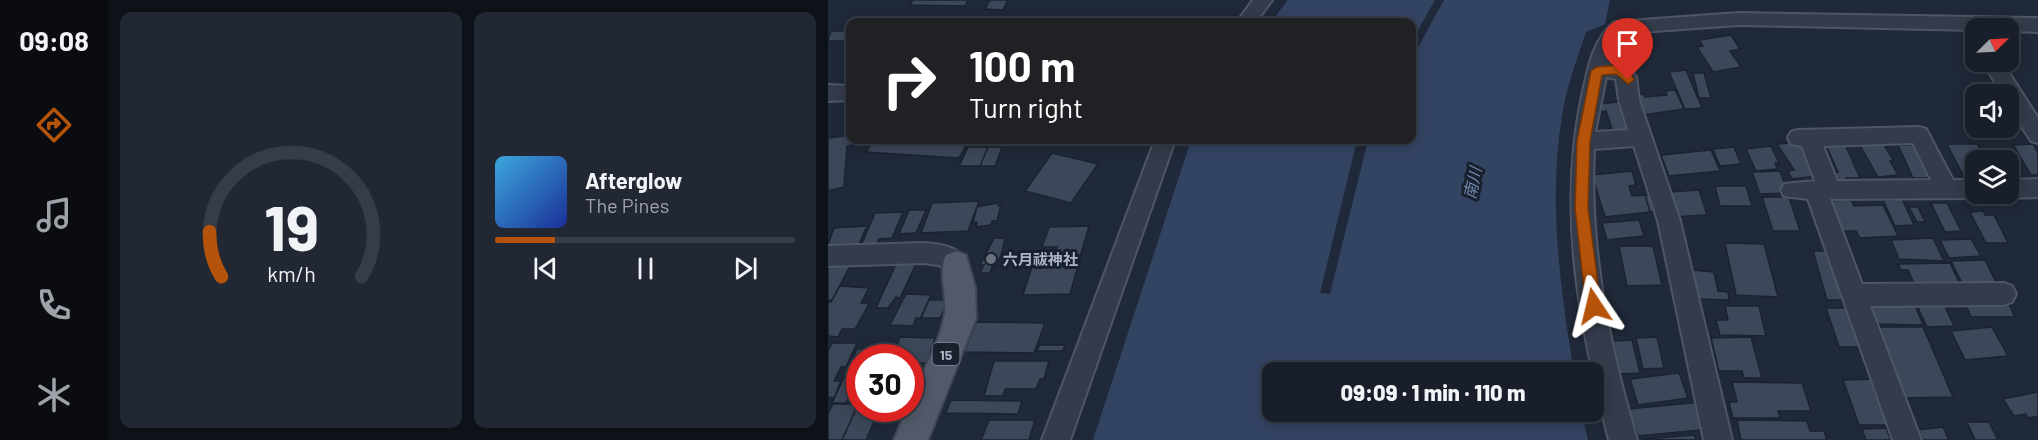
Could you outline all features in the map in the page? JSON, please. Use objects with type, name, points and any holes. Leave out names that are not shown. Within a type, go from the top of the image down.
[{"type":"main road","name":"15","points":[[911,440],[960,318],[960,287],[956,264]]},
{"type":"street","points":[[1249,18],[1263,0]]},
{"type":"street","points":[[1623,440],[1608,381],[1587,264],[1581,208],[1584,141],[1597,71],[1611,34],[1621,27],[1739,20],[1965,29]]},
{"type":"street","points":[[2019,26],[2038,25]]},
{"type":"street","points":[[1597,71],[1618,69],[1625,73],[1629,100],[1669,221],[1718,440]]},
{"type":"street","points":[[1998,72],[2038,135]]},
{"type":"street","points":[[828,93],[846,93]]},
{"type":"street","points":[[1907,440],[1854,295],[1823,190],[1803,138],[1919,135],[1946,188]]},
{"type":"street","points":[[1584,141],[1642,137]]},
{"type":"street","points":[[1056,440],[1164,144]]},
{"type":"street","points":[[1792,190],[1965,189]]},
{"type":"street","points":[[2019,189],[2038,189]]},
{"type":"street","points":[[828,256],[923,252],[943,255],[956,264]]},
{"type":"street","points":[[1854,295],[2004,294]]},
{"type":"water","name":"南川","points":[[1288,0],[1610,0],[1605,24],[1586,32],[1566,95],[1558,148],[1556,212],[1560,276],[1572,362],[1262,362],[1262,422],[1584,422],[1588,440],[1093,440],[1190,144],[1416,144],[1416,18],[1274,18]]},
{"type":"pier","points":[[1435,0],[1444,0],[1416,51],[1416,34]]},
{"type":"pier","points":[[1356,144],[1367,144],[1330,294],[1320,293]]},
{"type":"building","points":[[913,0],[968,0],[965,6],[910,5]]},
{"type":"building","points":[[990,0],[1008,0],[1003,10],[985,9]]},
{"type":"building","points":[[831,31],[846,31],[846,41],[828,41]]},
{"type":"building","points":[[1731,35],[1740,49],[1730,51],[1741,67],[1713,72],[1697,47],[1703,46],[1699,40]]},
{"type":"building","points":[[1686,70],[1702,108],[1685,109],[1669,72]]},
{"type":"building","points":[[1693,73],[1704,73],[1711,98],[1699,98]]},
{"type":"building","points":[[1675,90],[1684,109],[1642,115],[1634,96],[1667,95],[1665,91]]},
{"type":"building","points":[[1626,101],[1637,134],[1611,136],[1608,129],[1612,129],[1606,111],[1602,112],[1599,104]]},
{"type":"building","points":[[846,136],[846,144],[852,145],[847,146],[844,187],[828,191],[828,138]]},
{"type":"building","points":[[1876,141],[1879,145],[1884,145],[1894,161],[1890,161],[1898,175],[1878,177],[1858,142]]},
{"type":"building","points":[[1799,142],[1817,176],[1792,179],[1788,171],[1794,170],[1777,144]]},
{"type":"building","points":[[1844,142],[1860,178],[1846,178],[1849,184],[1833,184],[1828,173],[1838,172],[1825,143]]},
{"type":"building","points":[[871,144],[967,144],[959,158],[866,152]]},
{"type":"building","points":[[1947,144],[1977,144],[1980,150],[1965,150],[1964,177]]},
{"type":"building","points":[[2033,144],[2038,153],[2038,175],[2031,175],[2019,155],[2019,150],[2016,150],[2013,145]]},
{"type":"building","points":[[1898,145],[1915,145],[1933,178],[1913,178]]},
{"type":"building","points":[[1771,146],[1779,163],[1775,163],[1777,169],[1756,171],[1746,149]]},
{"type":"building","points":[[968,147],[988,147],[980,166],[959,166]]},
{"type":"building","points":[[988,147],[1002,147],[995,166],[980,166]]},
{"type":"building","points":[[1734,147],[1741,164],[1720,166],[1713,149]]},
{"type":"building","points":[[1711,150],[1720,171],[1669,176],[1661,155]]},
{"type":"building","points":[[1052,153],[1098,164],[1071,203],[1025,191]]},
{"type":"building","points":[[1632,171],[1636,185],[1629,186],[1632,196],[1645,195],[1650,212],[1605,217],[1592,175]]},
{"type":"building","points":[[1780,171],[1788,193],[1760,194],[1752,172]]},
{"type":"building","points":[[1715,186],[1746,186],[1752,206],[1720,206]]},
{"type":"building","points":[[1699,190],[1707,215],[1672,217],[1669,192]]},
{"type":"building","points":[[1654,194],[1660,211],[1650,212],[1645,195]]},
{"type":"building","points":[[1762,197],[1789,197],[1800,231],[1773,231]]},
{"type":"building","points":[[1902,199],[1914,225],[1895,226],[1883,200]]},
{"type":"building","points":[[1851,200],[1854,206],[1883,205],[1898,236],[1860,238],[1856,231],[1843,231],[1829,201]]},
{"type":"building","points":[[979,201],[968,231],[921,233],[932,203]]},
{"type":"building","points":[[998,203],[998,206],[1001,205],[997,221],[992,221],[991,225],[976,227],[977,222],[973,223],[977,207]]},
{"type":"building","points":[[1931,203],[1947,203],[1961,231],[1945,232]]},
{"type":"building","points":[[1909,207],[1918,207],[1925,222],[1917,222]]},
{"type":"building","points":[[909,210],[926,210],[916,233],[899,234]]},
{"type":"building","points":[[1983,211],[1985,215],[1994,215],[2008,243],[1986,243],[1970,212]]},
{"type":"building","points":[[903,212],[892,238],[879,239],[876,246],[861,246],[875,213]]},
{"type":"building","points":[[1639,220],[1644,236],[1607,240],[1602,223]]},
{"type":"building","points":[[867,226],[858,246],[828,245],[834,228]]},
{"type":"building","points":[[1089,226],[1080,257],[1054,257],[1057,247],[1042,247],[1049,227]]},
{"type":"building","name":"六月祓神社","points":[[994,238],[1005,238],[997,265],[993,264],[990,273],[980,273],[984,265],[980,265]]},
{"type":"building","points":[[1933,238],[1944,261],[1899,259],[1891,240]]},
{"type":"building","points":[[1971,239],[1981,256],[1949,258],[1940,240]]},
{"type":"building","points":[[1725,243],[1764,244],[1778,297],[1736,295]]},
{"type":"building","points":[[1619,246],[1653,246],[1662,285],[1627,286]]},
{"type":"building","points":[[1813,251],[1834,251],[1851,300],[1827,300]]},
{"type":"building","points":[[1985,260],[1999,288],[1965,289],[1951,261]]},
{"type":"building","points":[[1950,263],[1962,289],[1917,290],[1908,270],[1901,270],[1898,264]]},
{"type":"building","points":[[896,264],[916,264],[900,298],[896,297],[888,308],[876,308]]},
{"type":"building","points":[[831,265],[850,266],[832,300],[828,300],[828,267]]},
{"type":"building","points":[[1078,266],[1070,294],[1023,295],[1032,267]]},
{"type":"building","points":[[1691,270],[1714,272],[1718,291],[1728,292],[1729,300],[1695,299]]},
{"type":"building","points":[[840,286],[869,288],[861,303],[869,304],[855,329],[842,329],[838,337],[828,336],[828,302],[831,302]]},
{"type":"building","points":[[906,294],[931,295],[920,319],[916,318],[913,326],[890,325]]},
{"type":"building","points":[[1864,298],[1913,300],[1923,325],[1873,324]]},
{"type":"building","points":[[1963,298],[2006,298],[2015,317],[1971,317]]},
{"type":"building","points":[[929,300],[948,300],[940,318],[921,318]]},
{"type":"building","points":[[1942,300],[1954,326],[1927,327],[1915,301]]},
{"type":"building","points":[[1725,306],[1759,306],[1766,336],[1720,335],[1716,320],[1728,320]]},
{"type":"building","points":[[1826,308],[1847,308],[1861,347],[1839,347]]},
{"type":"building","points":[[976,322],[1045,323],[1034,353],[964,352]]},
{"type":"building","points":[[1877,327],[1923,327],[1953,397],[1905,398]]},
{"type":"building","points":[[1992,327],[2008,356],[1965,360],[1951,331]]},
{"type":"building","points":[[900,337],[935,338],[927,363],[924,363],[924,344],[897,344]]},
{"type":"building","points":[[1657,337],[1664,368],[1643,369],[1636,338]]},
{"type":"building","points":[[1751,337],[1762,378],[1744,378],[1742,371],[1719,371],[1711,338]]},
{"type":"building","points":[[1632,340],[1640,373],[1620,374],[1613,341]]},
{"type":"building","points":[[832,343],[857,343],[846,344],[846,367],[841,367],[834,381],[841,381],[834,398],[830,397],[828,401],[828,351]]},
{"type":"building","points":[[1040,345],[1065,345],[1063,351],[1037,351]]},
{"type":"building","points":[[994,361],[1049,361],[1044,379],[1040,379],[1036,389],[1005,389],[1003,396],[984,396]]},
{"type":"building","points":[[846,373],[846,403],[832,403]]},
{"type":"building","points":[[1679,373],[1688,398],[1638,405],[1630,379]]},
{"type":"building","points":[[1878,379],[1890,425],[1859,425],[1843,380]]},
{"type":"building","points":[[1732,382],[1802,383],[1811,411],[1778,411],[1780,418],[1733,418],[1729,402],[1737,402]]},
{"type":"building","points":[[2038,392],[2038,416],[2028,418],[2026,414],[2014,416],[2003,399]]},
{"type":"building","points":[[951,400],[1022,401],[1018,414],[946,413]]},
{"type":"building","points":[[1702,402],[1710,429],[1638,436],[1628,409]]},
{"type":"building","points":[[833,404],[846,404],[846,422],[850,422],[842,440],[828,440],[828,414]]},
{"type":"building","points":[[989,420],[1035,420],[1029,440],[981,440]]},
{"type":"building","points":[[1737,420],[1807,421],[1810,431],[1824,431],[1827,440],[1741,440]]},
{"type":"building","points":[[850,422],[874,422],[866,440],[842,440]]},
{"type":"building","points":[[1967,422],[1989,422],[1998,440],[1975,440]]},
{"type":"building","points":[[1943,427],[1949,440],[1923,440],[1918,430]]},
{"type":"building","points":[[1886,428],[1891,440],[1866,440],[1862,429]]},
{"type":"building","points":[[1694,435],[1696,440],[1645,439]]},
{"type":"place","name":"六月祓神社","points":[[991,259]]},
{"type":"route","points":[[1594,306],[1581,208],[1584,141],[1597,71],[1618,69],[1625,73],[1628,80]]}]
